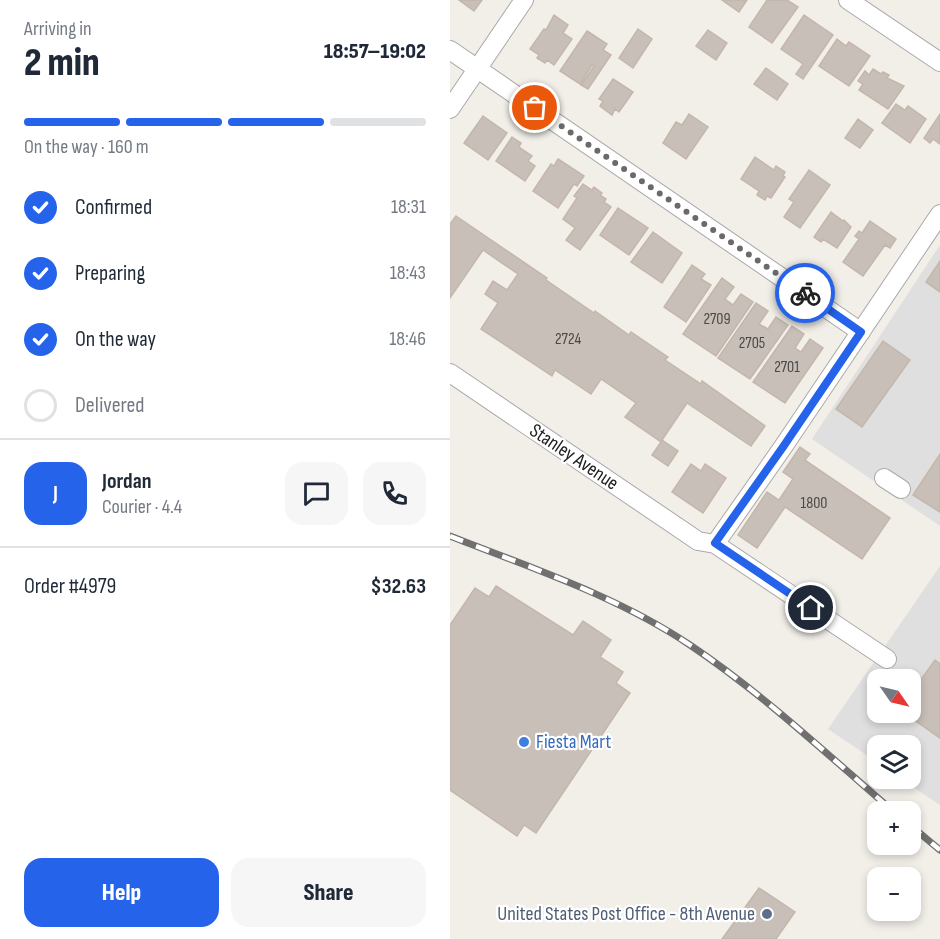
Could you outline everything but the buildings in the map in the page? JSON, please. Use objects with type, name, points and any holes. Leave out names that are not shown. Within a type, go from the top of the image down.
[{"type":"street","points":[[450,109],[524,0]]},
{"type":"street","points":[[848,0],[940,62]]},
{"type":"street","points":[[450,50],[861,332]]},
{"type":"street","points":[[706,542],[783,447],[940,214]]},
{"type":"street","name":"Stanley Avenue","points":[[450,373],[887,659]]},
{"type":"street","points":[[884,478],[901,489]]},
{"type":"shaded area","points":[[940,245],[940,526],[812,439]]},
{"type":"shaded area","points":[[940,566],[940,805],[916,789],[921,789],[921,735],[867,735],[867,755],[828,729],[867,672],[867,723],[921,723],[921,669],[869,669]]},
{"type":"railway","points":[[450,536],[603,597],[690,645],[795,726],[881,801]]},
{"type":"railway","points":[[921,834],[940,850]]},
{"type":"way so far","points":[[535,108],[805,293]]},
{"type":"place","name":"Fiesta Mart","points":[[524,742]]},
{"type":"place","name":"United States Post Office - 8th Avenue","points":[[767,914]]},
{"type":"route","points":[[805,293],[861,332],[715,543],[811,608]]}]
